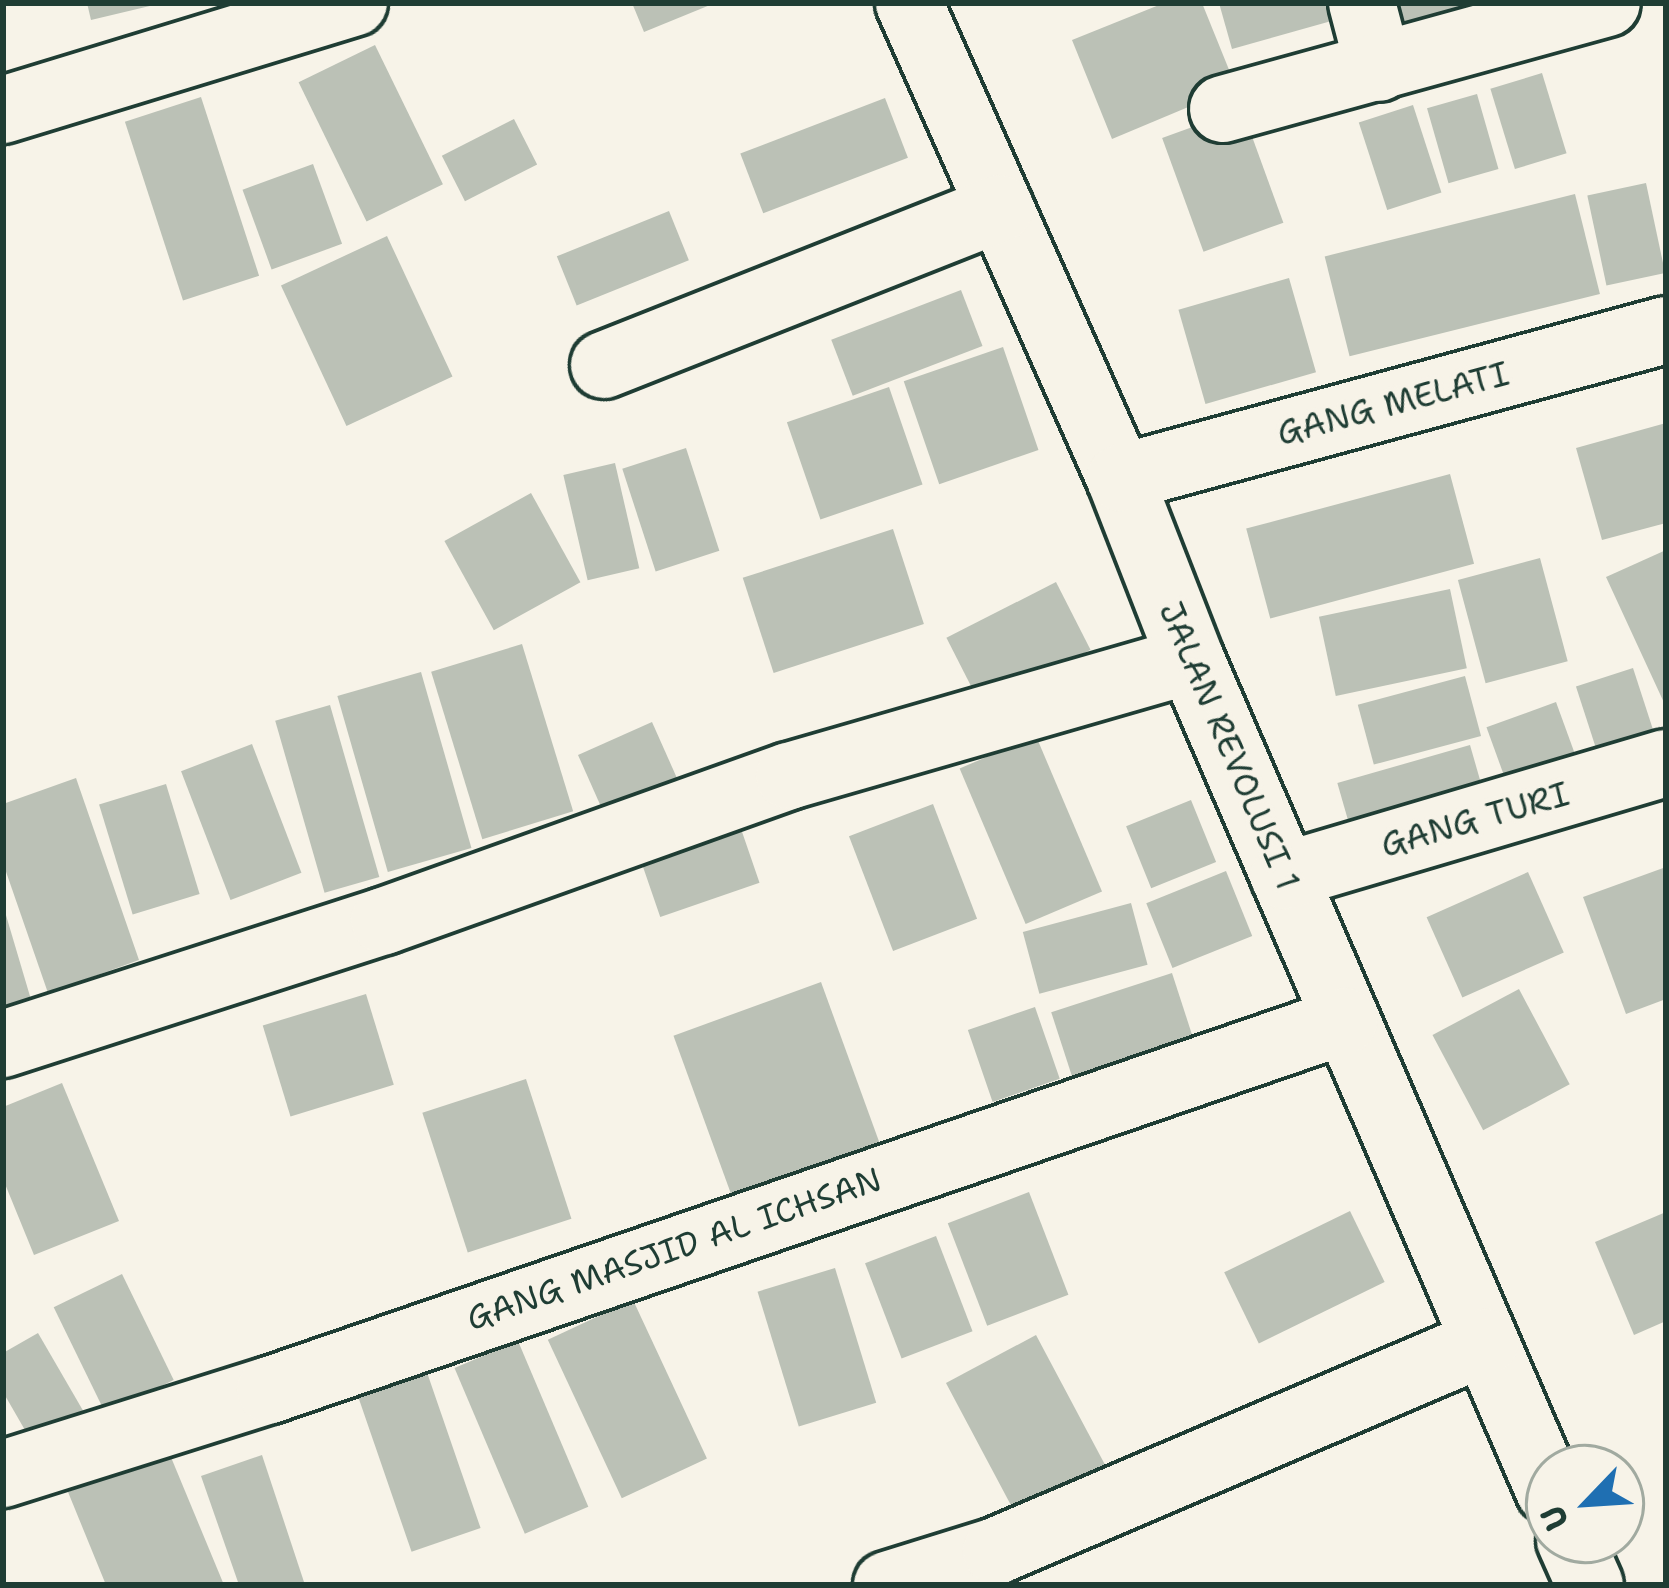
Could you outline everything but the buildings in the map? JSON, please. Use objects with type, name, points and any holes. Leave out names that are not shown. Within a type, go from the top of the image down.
[{"type":"street","points":[[3,110],[354,3]]},
{"type":"street","name":"JALAN REVOLUSI 1","points":[[909,3],[1120,478],[1191,660],[1529,1444]]},
{"type":"street","points":[[1362,3],[1379,68]]},
{"type":"street","points":[[1223,109],[1607,3]]},
{"type":"street","points":[[604,365],[1000,208]]},
{"type":"street","name":"GANG MELATI","points":[[1120,478],[1666,331]]},
{"type":"street","points":[[3,1044],[384,921],[790,776],[1191,660]]},
{"type":"street","name":"GANG TURI","points":[[1284,876],[1666,763]]},
{"type":"street","name":"GANG MASJID AL ICHSAN","points":[[3,1474],[270,1390],[1344,1021]]},
{"type":"street","points":[[887,1585],[996,1551],[1485,1342]]}]
